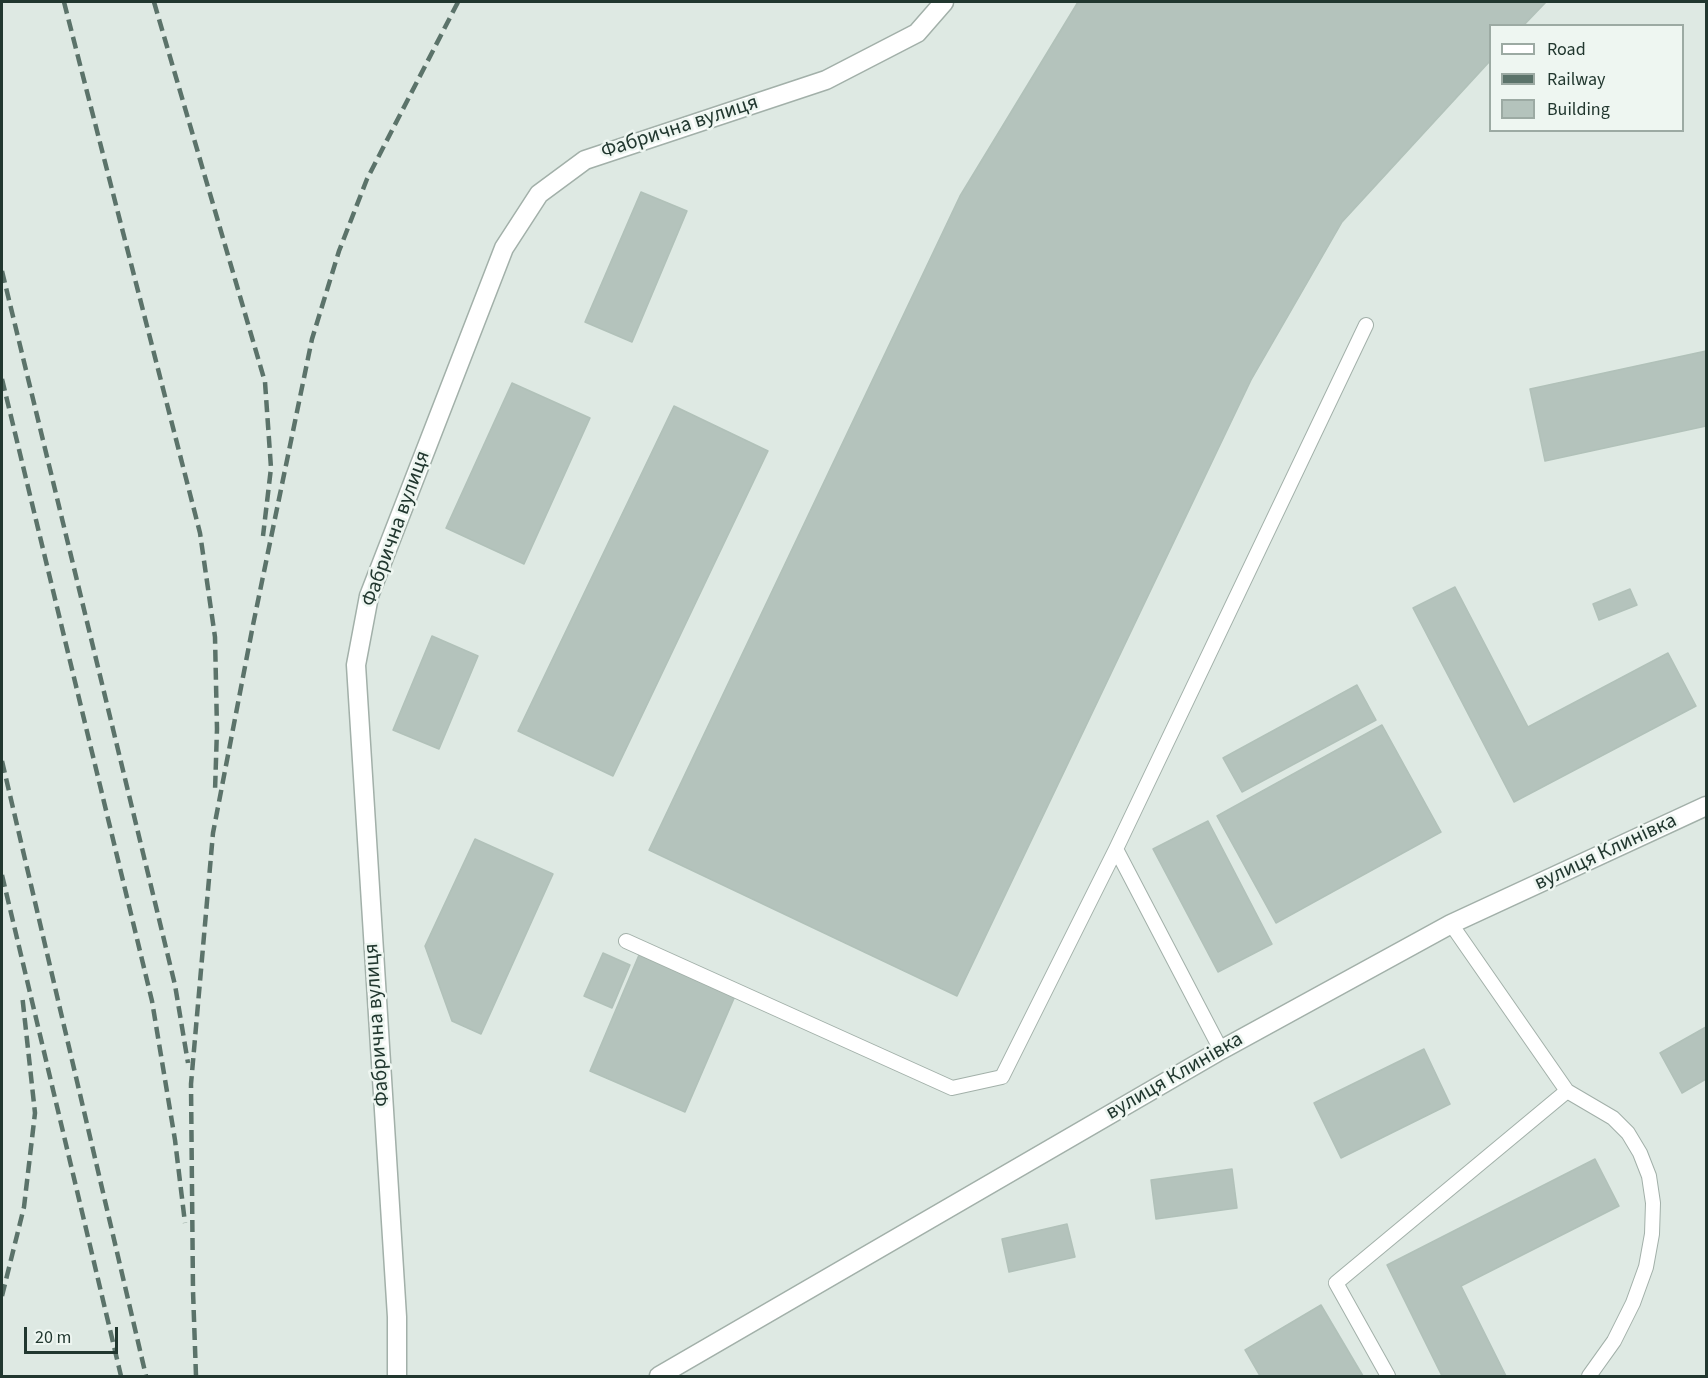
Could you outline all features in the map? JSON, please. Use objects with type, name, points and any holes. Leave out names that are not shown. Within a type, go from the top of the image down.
[{"type":"street","name":"Фабрична вулиця","points":[[397,1377],[397,1317],[356,665],[369,596],[504,248],[538,194],[585,160],[826,80],[917,33],[944,2]]},
{"type":"street","name":"вулиця Клинівка","points":[[659,1377],[1221,1050],[1451,924],[1707,806]]},
{"type":"lane","points":[[626,941],[952,1089],[1002,1077],[1116,849],[1366,325]]},
{"type":"lane","points":[[1116,849],[1221,1050]]},
{"type":"lane","points":[[1451,924],[1567,1091],[1613,1118],[1628,1133],[1640,1153],[1649,1176],[1653,1203],[1652,1234],[1646,1267],[1633,1303],[1614,1341],[1589,1377]]},
{"type":"lane","points":[[1388,1377],[1336,1283],[1567,1091]]},
{"type":"building","points":[[1078,2],[1546,2],[1525,24],[1489,24],[1489,62],[1342,222],[1251,380],[957,996],[649,850],[960,196]]},
{"type":"building","points":[[641,192],[687,211],[632,342],[585,322]]},
{"type":"building","points":[[1706,351],[1706,426],[1545,461],[1530,389]]},
{"type":"building","points":[[512,383],[590,418],[524,564],[446,528]]},
{"type":"building","points":[[674,406],[768,451],[613,776],[518,731]]},
{"type":"building","points":[[1455,587],[1528,727],[1668,653],[1696,706],[1514,802],[1413,608]]},
{"type":"building","points":[[1630,589],[1637,605],[1599,620],[1593,604]]},
{"type":"building","points":[[432,636],[478,656],[439,749],[393,730]]},
{"type":"building","points":[[1357,685],[1376,720],[1242,792],[1223,758]]},
{"type":"building","points":[[1382,725],[1441,832],[1276,923],[1217,816]]},
{"type":"building","points":[[1208,821],[1272,944],[1218,972],[1153,849]]},
{"type":"building","points":[[475,839],[553,874],[481,1034],[452,1021],[425,946]]},
{"type":"building","points":[[603,953],[630,965],[612,1008],[584,996]]},
{"type":"building","points":[[639,955],[735,996],[685,1112],[590,1071]]},
{"type":"building","points":[[1706,1027],[1706,1079],[1682,1093],[1660,1053]]},
{"type":"building","points":[[1424,1049],[1450,1104],[1341,1158],[1314,1103]]},
{"type":"building","points":[[1595,1159],[1619,1206],[1461,1286],[1506,1376],[1442,1376],[1387,1265]]},
{"type":"building","points":[[1232,1169],[1237,1208],[1156,1219],[1151,1180]]},
{"type":"building","points":[[1067,1224],[1075,1257],[1009,1272],[1002,1239]]},
{"type":"building","points":[[1321,1305],[1363,1376],[1260,1376],[1245,1350]]},
{"type":"railway","points":[[64,2],[200,533],[215,637],[217,729],[215,791]]},
{"type":"railway","points":[[154,2],[265,382],[271,468],[263,536]]},
{"type":"railway","points":[[196,1376],[191,1084],[213,833],[312,339],[339,251],[367,179],[458,2]]},
{"type":"railway","points":[[2,271],[175,985],[188,1063]]},
{"type":"railway","points":[[2,379],[152,1001],[175,1140],[185,1223]]},
{"type":"railway","points":[[2,761],[146,1376]]},
{"type":"railway","points":[[2,875],[121,1376]]},
{"type":"railway","points":[[2,1296],[24,1207],[35,1113],[22,994]]}]
